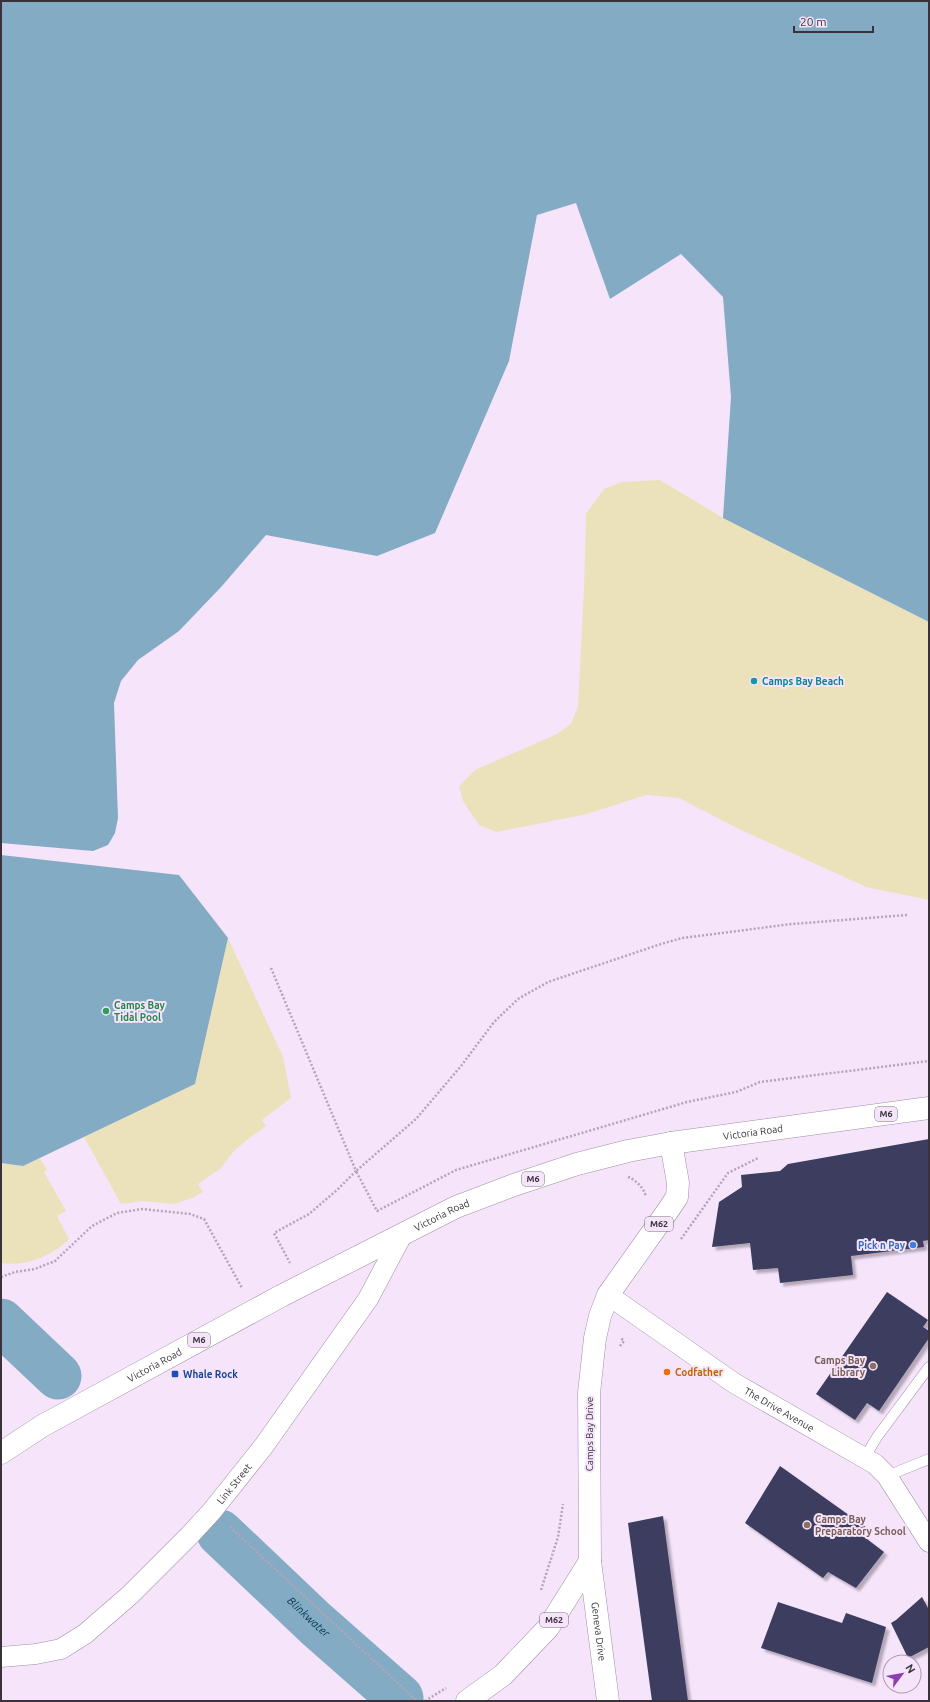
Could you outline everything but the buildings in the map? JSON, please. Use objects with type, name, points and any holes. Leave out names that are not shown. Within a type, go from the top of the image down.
[{"type":"main road","name":"Victoria Road","points":[[1,1453],[42,1426],[247,1314],[456,1207],[514,1185],[577,1164],[628,1151],[672,1143],[929,1108]]},
{"type":"main road","name":"Camps Bay Drive","points":[[590,1561],[590,1378],[595,1338],[600,1316],[608,1295],[677,1197],[678,1183],[672,1143]]},
{"type":"main road","name":"M62","points":[[468,1701],[503,1675],[548,1628],[590,1561]]},
{"type":"main road","name":"Geneva Drive","points":[[590,1561],[608,1701]]},
{"type":"street","name":"Link Street","points":[[1,1657],[36,1654],[61,1649],[85,1634],[135,1589],[212,1511],[263,1447],[368,1299],[402,1235]]},
{"type":"street","name":"The Drive Avenue","points":[[608,1295],[734,1383],[875,1464],[887,1476],[929,1542]]},
{"type":"lane","points":[[865,1457],[877,1437],[929,1367]]},
{"type":"lane","points":[[887,1476],[929,1458]]},
{"type":"path","points":[[290,1263],[274,1233],[309,1214],[416,1119],[461,1066],[494,1022],[518,999],[548,982],[682,938],[792,924],[907,915]]},
{"type":"path","points":[[270,968],[356,1171],[377,1211],[456,1170],[687,1102],[736,1092],[760,1082],[929,1061]]},
{"type":"path","points":[[677,1244],[728,1173],[764,1155]]},
{"type":"path","points":[[624,1175],[636,1180],[647,1196],[644,1202]]},
{"type":"path","points":[[1,1277],[15,1272],[35,1269],[55,1261],[92,1226],[117,1213],[142,1209],[190,1214],[204,1219],[242,1288]]},
{"type":"path","points":[[540,1592],[558,1537],[564,1502]]},
{"type":"path","points":[[229,1526],[417,1701]]},
{"type":"path","points":[[424,1701],[452,1684]]},
{"type":"sand","name":"Camps Bay Beach","points":[[660,480],[723,518],[929,622],[929,900],[866,887],[739,829],[679,798],[646,795],[587,814],[496,832],[479,825],[463,801],[459,786],[475,770],[557,734],[571,724],[578,707],[586,514],[604,489],[622,482]]},
{"type":"sand","points":[[228,938],[283,1057],[291,1098],[262,1120],[266,1126],[234,1151],[220,1169],[198,1184],[203,1192],[175,1204],[142,1201],[121,1204],[84,1137],[195,1084]]},
{"type":"sand","points":[[40,1158],[47,1170],[44,1172],[66,1211],[57,1216],[69,1239],[55,1250],[38,1259],[29,1262],[10,1264],[1,1263],[1,1163],[23,1166]]},
{"type":"water","points":[[1,1],[929,1],[929,622],[723,518],[731,397],[723,297],[681,254],[610,299],[576,203],[537,215],[509,361],[435,533],[377,556],[266,535],[222,586],[179,631],[138,660],[121,681],[114,703],[118,818],[115,833],[108,845],[93,851],[1,843]]},
{"type":"water","name":"Camps Bay Tidal Pool","points":[[1,855],[179,875],[228,938],[195,1084],[23,1166],[1,1163]]},
{"type":"waterway","name":"Blinkwater","points":[[1,1322],[58,1376]]},
{"type":"waterway","name":"Blinkwater","points":[[220,1533],[316,1624],[400,1698]]},
{"type":"place","name":"Camps Bay Beach","points":[[754,681]]},
{"type":"place","name":"Camps Bay Tidal Pool","points":[[106,1011]]},
{"type":"place","name":"Pick n Pay","points":[[913,1245]]},
{"type":"place","name":"Camps Bay Library","points":[[873,1366]]},
{"type":"place","name":"Codfather","points":[[667,1372]]},
{"type":"place","name":"Whale Rock","points":[[175,1374]]},
{"type":"place","name":"Camps Bay Preparatory School","points":[[807,1525]]}]
